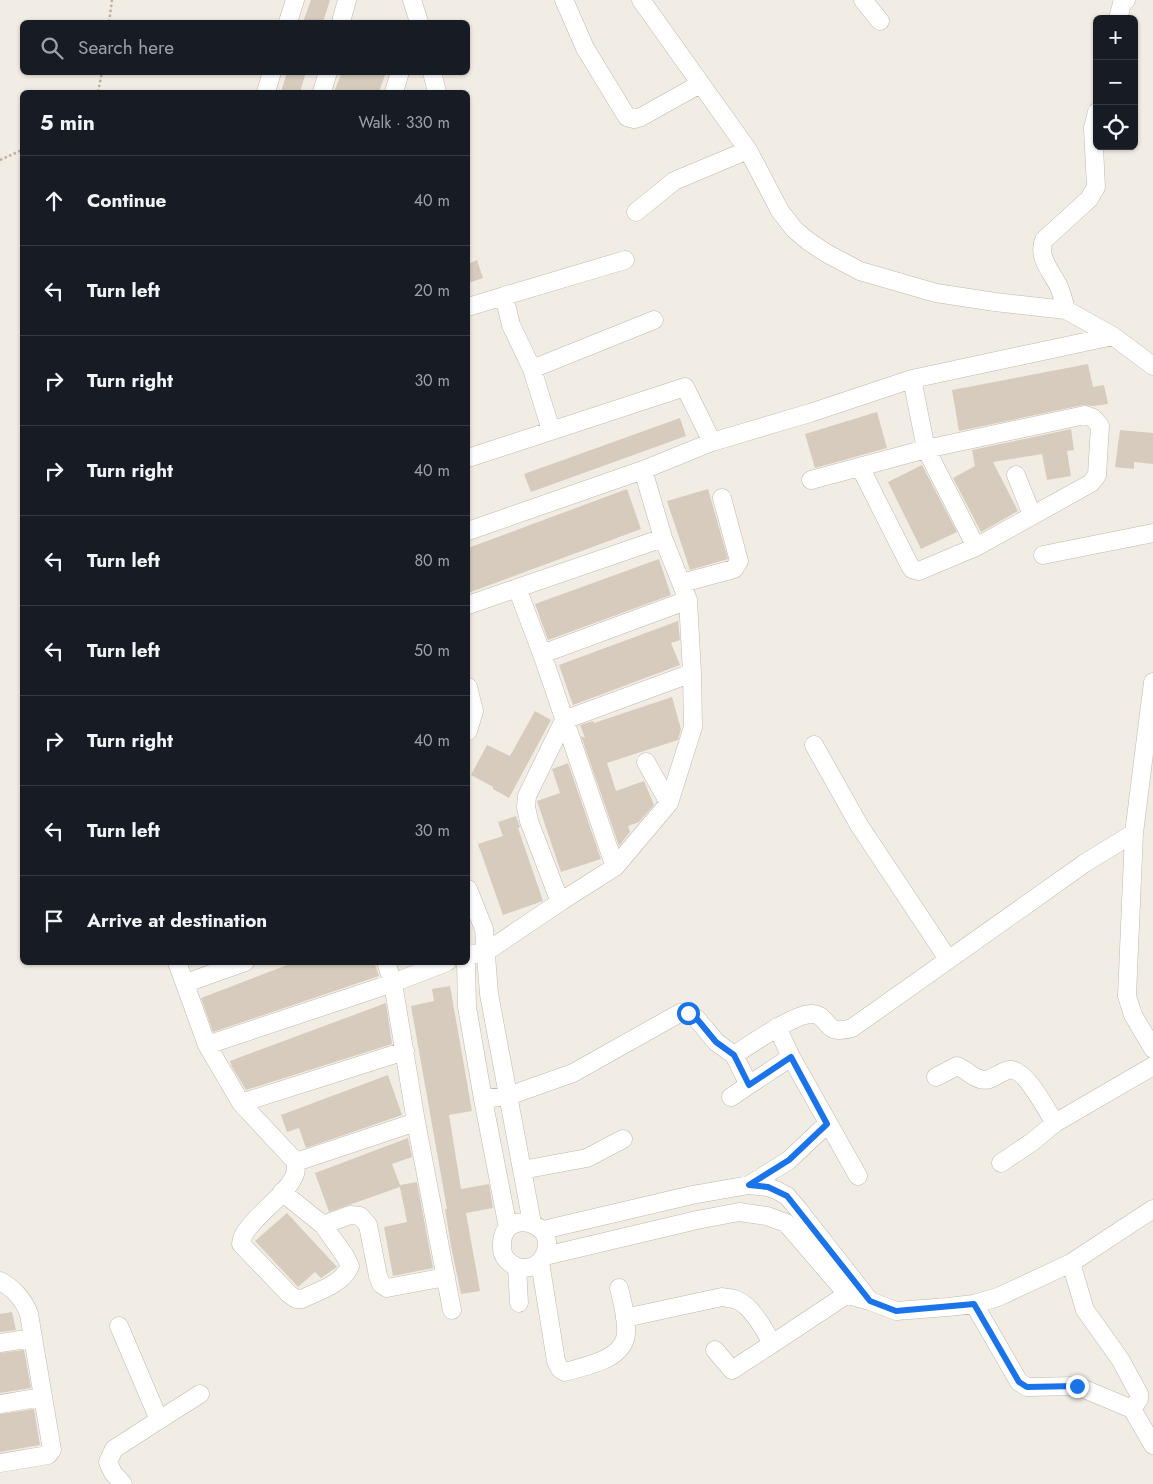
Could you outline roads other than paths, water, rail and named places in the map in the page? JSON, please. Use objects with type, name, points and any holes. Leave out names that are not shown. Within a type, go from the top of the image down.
[{"type":"street","points":[[289,20],[295,0]]},
{"type":"street","points":[[342,20],[347,0]]},
{"type":"street","points":[[564,0],[585,48],[627,117],[634,119],[641,117],[700,84]]},
{"type":"street","points":[[641,0],[748,150],[780,211],[794,229],[826,253],[860,271],[936,293],[1066,310],[1113,336],[1153,366]]},
{"type":"street","points":[[863,0],[880,21]]},
{"type":"street","points":[[1119,15],[1122,4],[1126,0]]},
{"type":"street","points":[[267,90],[271,75]]},
{"type":"street","points":[[323,90],[327,75]]},
{"type":"street","points":[[395,90],[399,75]]},
{"type":"street","points":[[433,75],[436,90]]},
{"type":"street","points":[[636,212],[674,181],[748,150]]},
{"type":"street","points":[[1066,310],[1059,287],[1043,259],[1041,246],[1044,240],[1089,199],[1096,186],[1094,150]]},
{"type":"street","points":[[470,306],[625,260]]},
{"type":"street","points":[[504,296],[511,325],[532,369],[550,430]]},
{"type":"street","points":[[532,369],[654,320]]},
{"type":"street","points":[[470,529],[642,470],[712,442],[810,413],[912,379],[1113,336]]},
{"type":"street","points":[[912,379],[926,449],[976,547]]},
{"type":"street","points":[[470,457],[685,387],[712,442]]},
{"type":"street","points":[[811,480],[926,449],[1085,415],[1093,418],[1100,426],[1096,478],[1091,483],[976,547],[919,571],[912,569],[860,467]]},
{"type":"street","points":[[470,955],[486,952],[615,867],[669,803],[693,727],[688,600],[663,538],[642,470]]},
{"type":"street","points":[[1016,475],[1032,515]]},
{"type":"street","points":[[682,582],[734,569],[737,566],[739,561],[722,498]]},
{"type":"street","points":[[1043,556],[1153,533]]},
{"type":"street","points":[[470,604],[663,538]]},
{"type":"street","points":[[517,588],[542,654],[615,867]]},
{"type":"street","points":[[542,654],[688,600]]},
{"type":"street","points":[[560,902],[529,821],[526,807],[527,796],[564,720],[692,673]]},
{"type":"street","points":[[1153,682],[1134,833],[1128,996],[1133,1014],[1153,1049]]},
{"type":"street","points":[[470,695],[474,711],[470,724]]},
{"type":"street","points":[[814,745],[858,825],[948,959]]},
{"type":"street","points":[[646,762],[669,803]]},
{"type":"street","points":[[734,1055],[778,1027],[807,1015],[814,1014],[823,1018],[830,1027],[840,1031],[852,1028],[1085,863],[1134,833]]},
{"type":"street","points":[[470,894],[484,929],[489,994],[522,1170],[537,1227],[547,1243],[542,1259],[556,1361],[560,1369],[565,1372],[611,1356],[620,1348],[626,1337],[625,1318],[619,1288]]},
{"type":"street","points":[[178,965],[207,1045],[241,1103],[296,1162],[295,1174],[282,1192],[244,1233],[241,1244],[289,1294],[296,1299],[302,1299],[340,1280],[347,1274],[350,1266],[324,1225],[282,1192]]},
{"type":"street","points":[[186,983],[237,965]]},
{"type":"street","points":[[387,965],[393,983],[416,1122],[452,1310]]},
{"type":"street","points":[[207,1045],[393,983],[439,965]]},
{"type":"street","points":[[466,965],[468,1007],[482,1099],[508,1228]]},
{"type":"street","points":[[482,1099],[508,1096],[574,1074],[680,1012],[688,1013],[697,1019],[716,1042],[734,1055],[749,1085]]},
{"type":"street","points":[[778,1027],[791,1057],[827,1124],[858,1176]]},
{"type":"street","points":[[241,1103],[405,1052]]},
{"type":"street","points":[[731,1096],[791,1057]]},
{"type":"street","points":[[936,1078],[957,1066],[981,1080],[990,1080],[1009,1070],[1018,1071],[1026,1078],[1055,1123]]},
{"type":"street","points":[[1001,1164],[1055,1123],[1153,1066]]},
{"type":"street","points":[[296,1162],[416,1122]]},
{"type":"street","points":[[749,1185],[789,1160],[827,1124]]},
{"type":"street","points":[[522,1170],[588,1158],[623,1139]]},
{"type":"street","points":[[853,1290],[787,1196],[768,1187],[749,1185],[537,1227],[519,1222],[508,1228],[502,1238],[502,1250],[507,1261],[517,1267],[529,1268],[542,1259],[697,1220],[739,1212],[767,1216],[786,1223],[853,1290],[870,1301],[896,1311],[974,1304],[998,1297],[1070,1263],[1153,1209]]},
{"type":"street","points":[[692,1195],[697,1220]]},
{"type":"street","points":[[324,1225],[350,1215],[360,1216],[368,1225],[378,1276],[381,1284],[387,1288],[446,1277]]},
{"type":"street","points":[[1070,1263],[1085,1310],[1120,1359],[1139,1394],[1139,1399],[1132,1409]]},
{"type":"street","points":[[517,1267],[519,1303]]},
{"type":"street","points":[[0,1281],[8,1286],[26,1306],[52,1450],[48,1456],[0,1463]]},
{"type":"street","points":[[715,1350],[732,1370],[853,1290]]},
{"type":"street","points":[[625,1318],[722,1297],[735,1299],[744,1303],[764,1329],[772,1344]]},
{"type":"street","points":[[974,1304],[1019,1382],[1027,1387],[1077,1386],[1132,1409],[1153,1445]]},
{"type":"street","points":[[119,1326],[159,1420]]},
{"type":"street","points":[[0,1343],[33,1338]]},
{"type":"street","points":[[123,1484],[113,1474],[108,1462],[114,1449],[200,1394]]},
{"type":"street","points":[[0,1404],[42,1397]]}]
